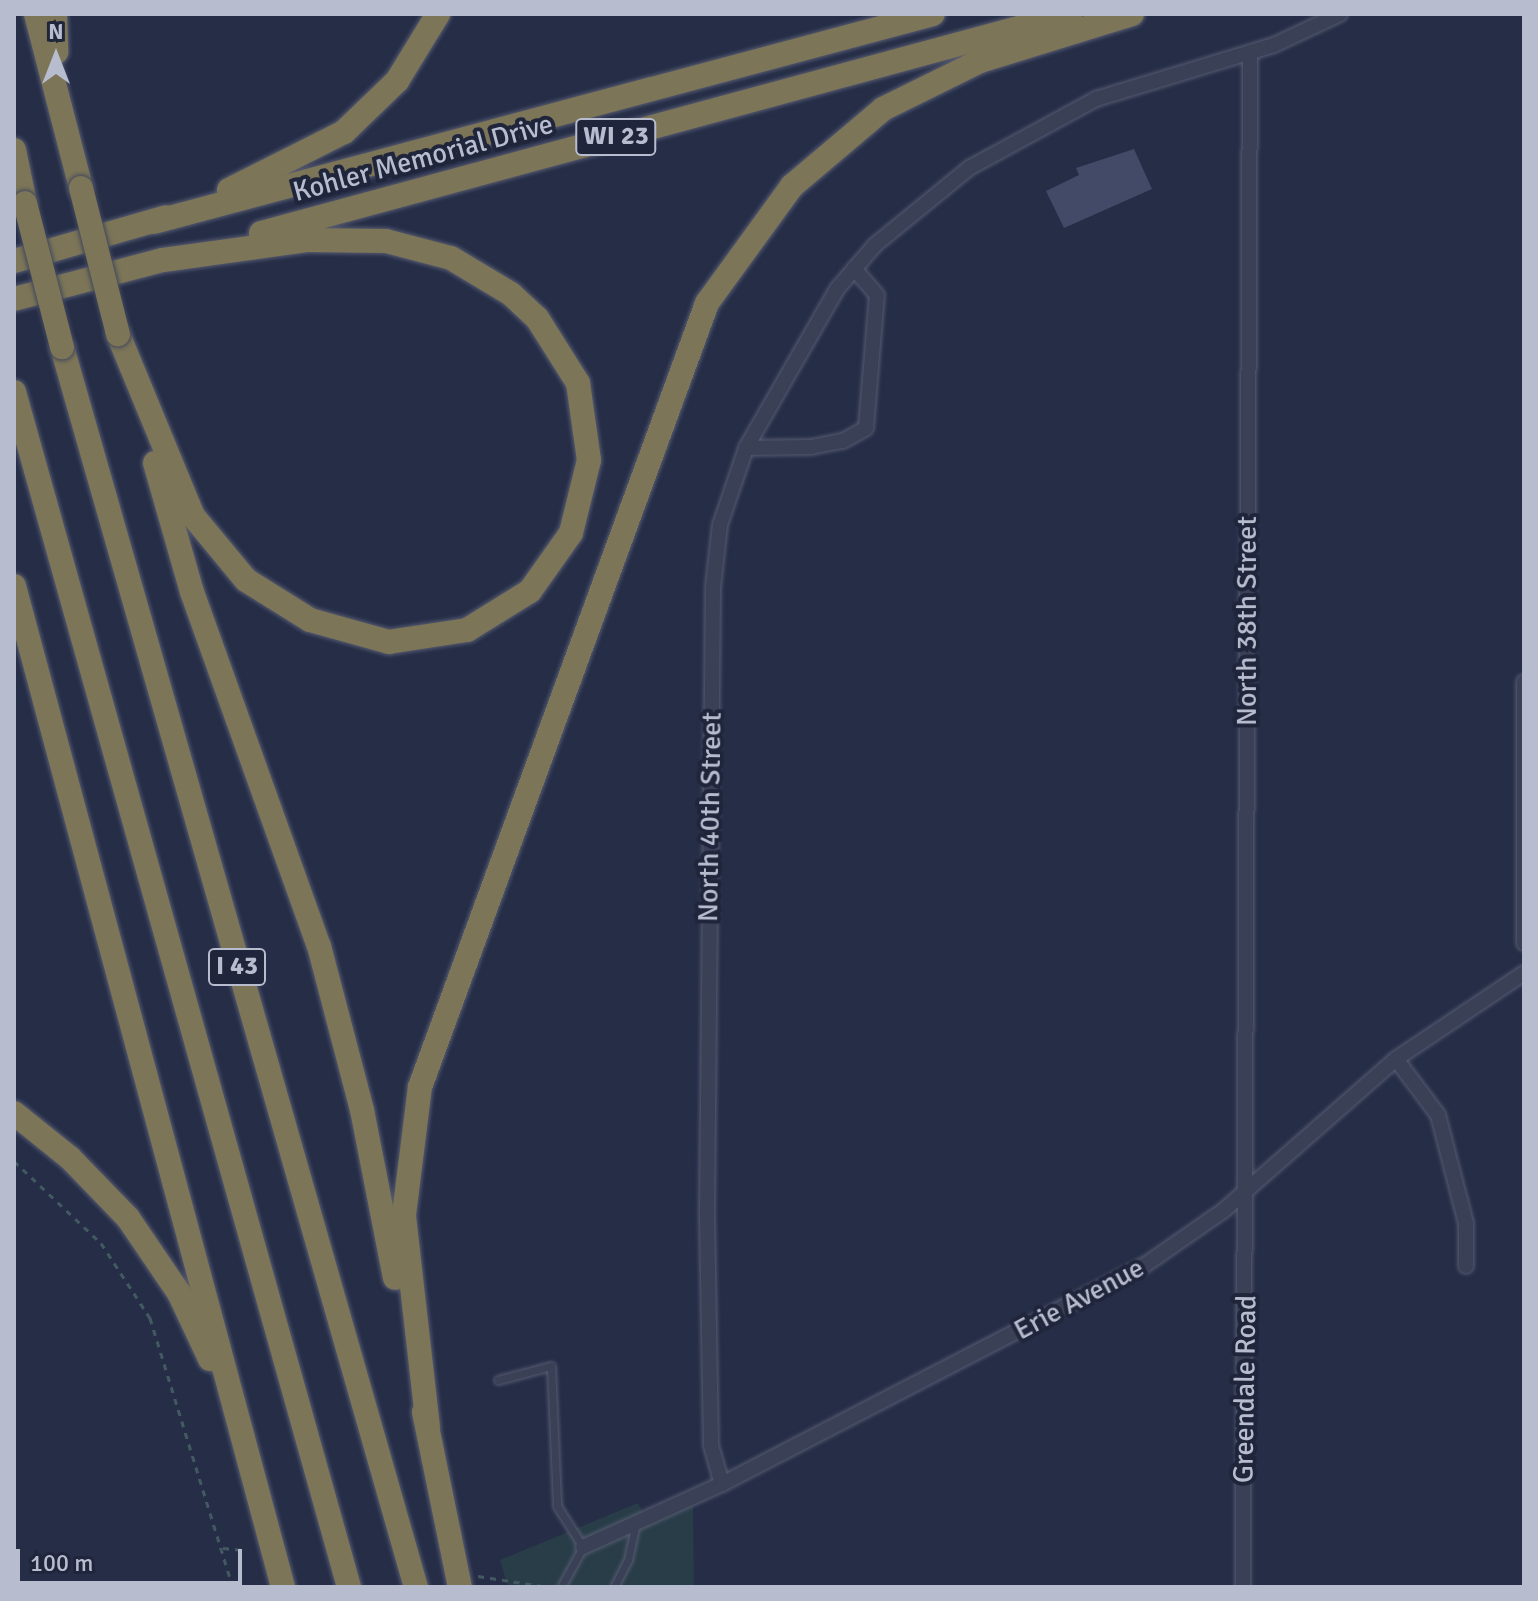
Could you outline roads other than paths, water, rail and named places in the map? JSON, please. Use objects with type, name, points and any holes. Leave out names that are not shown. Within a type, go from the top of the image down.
[{"type":"highway","points":[[36,14],[118,334],[192,592],[319,946],[362,1110],[428,1427],[469,1582]]},
{"type":"highway","points":[[55,14],[81,188]]},
{"type":"highway","points":[[154,222],[291,163],[344,132],[397,81],[438,14]]},
{"type":"highway","name":"Kohler Memorial Drive","points":[[154,222],[933,14]]},
{"type":"highway","name":"Kohler Memorial Drive","points":[[163,260],[1070,14]]},
{"type":"highway","points":[[428,1427],[404,1215],[420,1087],[677,372],[707,303],[792,186],[883,109],[980,61],[1132,14]]},
{"type":"highway","name":"I 43","points":[[14,150],[62,347],[416,1587]]},
{"type":"highway","name":"WI 23","points":[[14,261],[154,222]]},
{"type":"highway","points":[[118,334],[193,516],[230,565],[290,610],[362,639],[441,637],[498,615],[552,566],[585,494],[589,429],[578,383],[560,348],[511,294],[451,258],[386,241],[307,240],[163,260]]},
{"type":"highway","name":"WI 23","points":[[14,299],[163,260]]},
{"type":"highway","name":"I 43","points":[[14,392],[349,1587]]},
{"type":"highway","points":[[14,586],[283,1587]]},
{"type":"highway","points":[[14,1113],[99,1186],[157,1258],[200,1334],[241,1431]]},
{"type":"street","name":"North 40th Street","points":[[722,1484],[711,1445],[707,1197],[713,587],[717,537],[746,448],[808,332],[854,269],[921,204],[1053,119],[1144,81],[1250,52],[1340,14]]},
{"type":"street","name":"North 38th Street","points":[[1247,1191],[1250,52]]},
{"type":"street","points":[[746,448],[811,447],[843,441],[866,428],[877,295],[854,269]]},
{"type":"street","points":[[1524,682],[1524,943]]},
{"type":"street","name":"Erie Avenue","points":[[583,1547],[722,1484],[1145,1265],[1247,1191],[1396,1059],[1524,973]]},
{"type":"street","points":[[1396,1059],[1438,1115],[1466,1223],[1466,1266]]},
{"type":"street","name":"Greendale Road","points":[[1243,1587],[1247,1191]]},
{"type":"lane","points":[[498,1380],[551,1366],[556,1498],[567,1529],[583,1547],[561,1587]]},
{"type":"lane","points":[[614,1587],[630,1556],[636,1523]]}]
